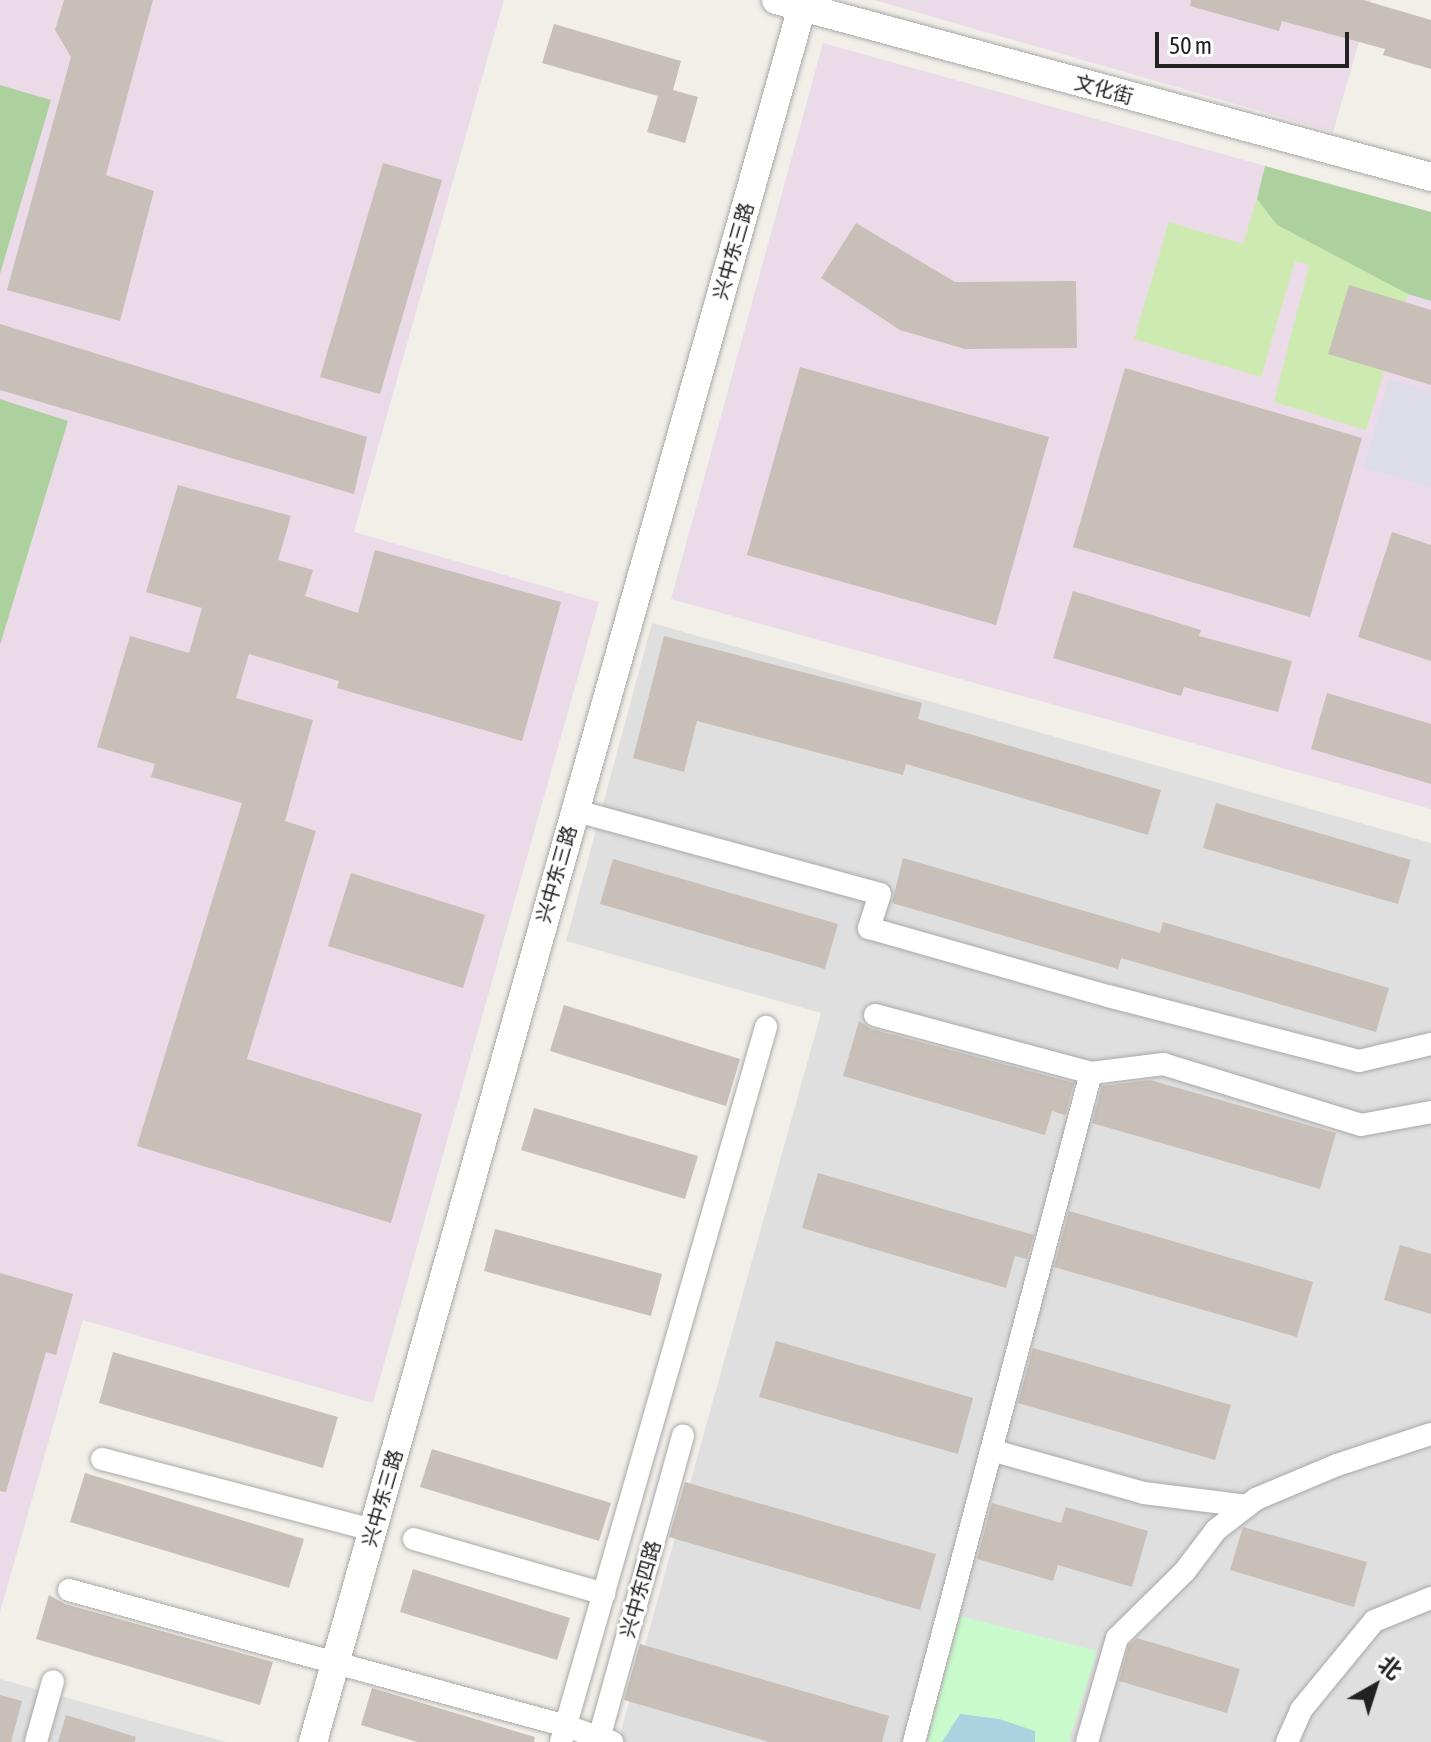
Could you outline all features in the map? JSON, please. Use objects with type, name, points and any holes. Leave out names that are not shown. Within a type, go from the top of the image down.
[{"type":"street","name":"文化街","points":[[794,2],[1431,177]]},
{"type":"street","name":"兴中东三路","points":[[313,1742],[794,2]]},
{"type":"street","points":[[573,810],[880,894],[869,928],[1108,996],[1359,1061],[1431,1044]]},
{"type":"street","points":[[875,1015],[1091,1073],[1163,1064],[1361,1125],[1431,1112]]},
{"type":"street","points":[[564,1734],[766,1027]]},
{"type":"street","points":[[914,1742],[1091,1073]]},
{"type":"street","points":[[1087,1742],[1117,1638],[1185,1571],[1216,1530],[1247,1506],[1337,1465],[1431,1434]]},
{"type":"street","name":"兴中东四路","points":[[603,1740],[683,1436]]},
{"type":"street","points":[[991,1450],[1144,1493],[1247,1506]]},
{"type":"street","points":[[102,1459],[373,1530]]},
{"type":"street","points":[[414,1539],[604,1594]]},
{"type":"street","points":[[69,1590],[335,1663],[564,1734],[603,1740]]},
{"type":"street","points":[[1287,1742],[1301,1710],[1374,1621],[1431,1598]]},
{"type":"street","points":[[36,1742],[53,1681]]},
{"type":"shaded area","points":[[0,0],[504,0],[354,532],[599,602],[373,1403],[83,1320],[0,1612]]},
{"type":"shaded area","points":[[874,0],[1371,0],[1333,132]]},
{"type":"shaded area","points":[[823,43],[1431,212],[1431,809],[671,599]]},
{"type":"shaded area","points":[[1389,379],[1431,392],[1431,487],[1364,468]]},
{"type":"shaded area","points":[[652,623],[1431,843],[1431,1742],[618,1742],[821,1013],[566,941]]},
{"type":"shaded area","points":[[0,1679],[226,1742],[0,1742]]},
{"type":"green space","points":[[0,85],[51,100],[0,274]]},
{"type":"green space","points":[[1265,166],[1431,212],[1431,301],[1408,294],[1277,225],[1257,199]]},
{"type":"green space","points":[[1257,199],[1277,225],[1408,294],[1366,430],[1274,402],[1309,265],[1295,261],[1261,377],[1134,339],[1169,222],[1243,244]]},
{"type":"green space","points":[[0,399],[68,421],[0,645]]},
{"type":"green space","points":[[960,1616],[1097,1651],[1069,1742],[927,1742]]},
{"type":"water","points":[[960,1714],[999,1719],[1035,1731],[1035,1742],[942,1742]]},
{"type":"building","points":[[64,0],[153,0],[106,175],[154,191],[120,321],[7,290],[71,57],[55,30]]},
{"type":"building","points":[[1191,0],[1363,0],[1431,20],[1431,69],[1383,55],[1385,49],[1282,21],[1279,31],[1190,6]]},
{"type":"building","points":[[554,24],[681,61],[673,90],[698,97],[685,143],[647,132],[658,96],[542,63]]},
{"type":"building","points":[[383,163],[442,180],[380,394],[320,377]]},
{"type":"building","points":[[856,223],[955,282],[1076,281],[1077,348],[965,349],[900,330],[821,278]]},
{"type":"building","points":[[1349,285],[1431,310],[1431,385],[1328,354]]},
{"type":"building","points":[[0,324],[367,437],[354,494],[0,390]]},
{"type":"building","points":[[800,367],[1049,437],[996,625],[747,555]]},
{"type":"building","points":[[1125,368],[1362,438],[1310,617],[1073,547]]},
{"type":"building","points":[[178,485],[291,516],[278,560],[313,570],[305,596],[358,613],[375,550],[561,602],[522,741],[337,688],[339,681],[249,654],[236,698],[313,720],[285,821],[316,831],[247,1059],[422,1114],[391,1223],[137,1146],[242,803],[151,777],[155,764],[97,747],[130,636],[189,653],[202,608],[146,592]]},
{"type":"building","points":[[1392,532],[1431,545],[1431,661],[1358,637]]},
{"type":"building","points":[[1073,591],[1201,630],[1199,636],[1292,661],[1278,712],[1184,687],[1181,696],[1053,658]]},
{"type":"building","points":[[664,636],[922,703],[918,719],[1161,790],[1148,835],[906,764],[903,775],[697,721],[684,772],[633,758]]},
{"type":"building","points":[[1327,693],[1431,724],[1431,784],[1311,749]]},
{"type":"building","points":[[1216,803],[1411,860],[1398,904],[1203,848]]},
{"type":"building","points":[[903,858],[1160,933],[1163,922],[1389,988],[1376,1032],[1121,958],[1118,969],[892,903]]},
{"type":"building","points":[[613,859],[838,924],[825,969],[600,904]]},
{"type":"building","points":[[351,873],[485,915],[463,988],[328,946]]},
{"type":"building","points":[[564,1005],[740,1059],[726,1106],[550,1051]]},
{"type":"building","points":[[859,1021],[871,1029],[1074,1083],[1065,1115],[1052,1111],[1045,1135],[843,1076]]},
{"type":"building","points":[[1150,1080],[1336,1133],[1320,1189],[1092,1123],[1102,1086]]},
{"type":"building","points":[[534,1108],[698,1156],[685,1199],[521,1150]]},
{"type":"building","points":[[818,1173],[1034,1235],[1027,1259],[1015,1256],[1006,1288],[802,1228]]},
{"type":"building","points":[[1069,1211],[1313,1282],[1297,1337],[1054,1267]]},
{"type":"building","points":[[495,1229],[662,1274],[651,1316],[484,1271]]},
{"type":"building","points":[[1400,1245],[1431,1254],[1431,1314],[1384,1300]]},
{"type":"building","points":[[0,1273],[73,1294],[56,1355],[46,1352],[6,1492],[0,1491]]},
{"type":"building","points":[[776,1341],[973,1398],[958,1454],[759,1397]]},
{"type":"building","points":[[1033,1348],[1231,1405],[1215,1460],[1018,1403]]},
{"type":"building","points":[[113,1352],[338,1417],[323,1468],[99,1403]]},
{"type":"building","points":[[432,1449],[611,1503],[599,1541],[420,1487]]},
{"type":"building","points":[[85,1473],[304,1539],[289,1588],[70,1522]]},
{"type":"building","points":[[685,1482],[936,1554],[920,1610],[669,1537]]},
{"type":"building","points":[[992,1503],[1061,1523],[1066,1507],[1148,1531],[1132,1587],[1058,1565],[1053,1581],[977,1559]]},
{"type":"building","points":[[1243,1527],[1367,1562],[1354,1607],[1230,1570]]},
{"type":"building","points":[[413,1569],[570,1618],[557,1660],[400,1612]]},
{"type":"building","points":[[49,1595],[65,1604],[273,1662],[260,1705],[36,1639]]},
{"type":"building","points":[[1137,1638],[1240,1669],[1227,1713],[1119,1681],[1129,1645]]},
{"type":"building","points":[[640,1644],[889,1716],[882,1742],[769,1742],[624,1700]]},
{"type":"building","points":[[372,1688],[535,1737],[534,1742],[417,1742],[361,1725]]},
{"type":"building","points":[[0,1695],[22,1701],[11,1742],[0,1742]]},
{"type":"building","points":[[66,1715],[136,1737],[135,1742],[58,1742]]}]
